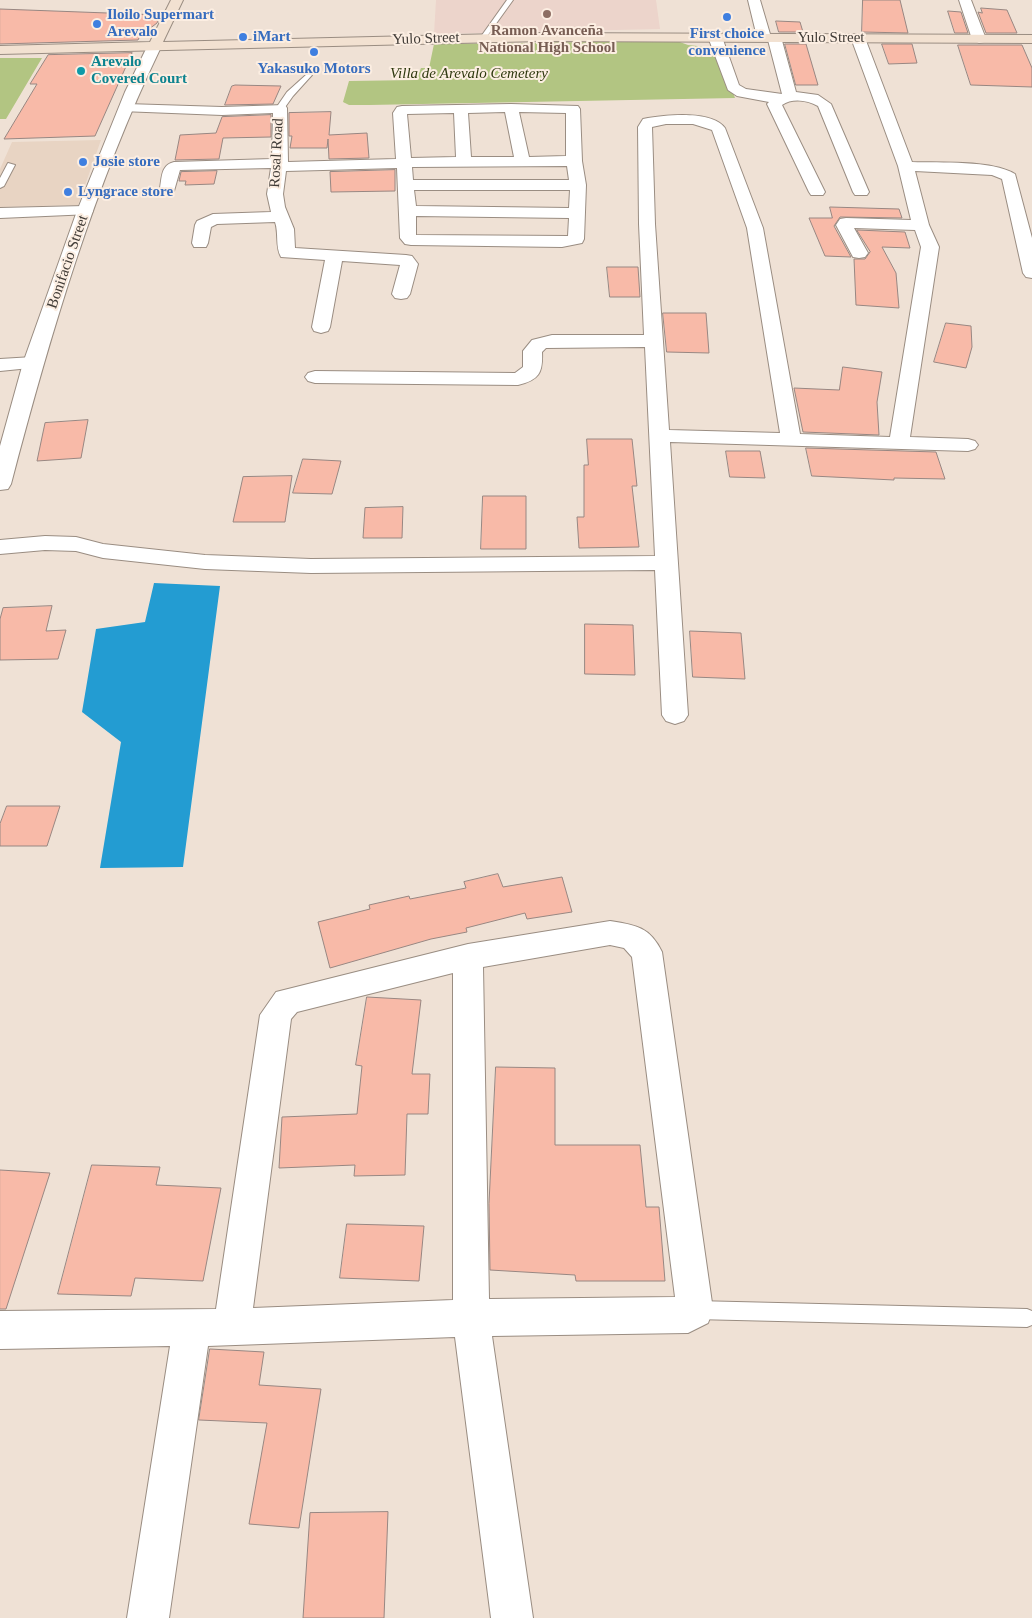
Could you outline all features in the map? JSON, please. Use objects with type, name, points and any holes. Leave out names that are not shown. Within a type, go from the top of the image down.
[{"type":"main road","points":[[154,46],[178,0]]},
{"type":"main road","name":"Yulo Street","points":[[0,50],[483,38],[769,37],[1032,39]]},
{"type":"street","points":[[754,0],[769,37],[784,98]]},
{"type":"street","points":[[965,0],[979,39]]},
{"type":"street","points":[[715,37],[733,87],[742,93],[814,99],[824,104],[861,192]]},
{"type":"street","points":[[858,38],[906,166],[921,225],[930,247],[898,443]]},
{"type":"street","name":"Bonifacio Street","points":[[1,474],[33,363],[85,211],[145,61],[154,46]]},
{"type":"street","points":[[784,98],[774,104],[816,192]]},
{"type":"street","name":"Rosal Road","points":[[126,108],[222,110],[280,108],[280,165],[275,194],[280,217],[286,229],[287,253],[406,260],[409,264],[401,294]]},
{"type":"street","points":[[511,108],[523,162]]},
{"type":"street","points":[[461,109],[464,162]]},
{"type":"street","points":[[461,109],[573,109],[574,161],[578,185],[576,238],[562,242],[411,240],[408,238],[408,211],[400,113],[402,110],[461,109]]},
{"type":"street","points":[[675,715],[655,341],[646,224],[645,127],[648,122],[660,120],[699,120],[710,123],[718,128],[755,228],[791,440]]},
{"type":"street","points":[[168,188],[172,167],[179,165],[574,161]]},
{"type":"street","points":[[906,166],[992,170],[1006,174],[1009,177],[1032,272]]},
{"type":"street","points":[[406,186],[578,185]]},
{"type":"street","points":[[0,213],[85,211]]},
{"type":"street","points":[[408,211],[577,213]]},
{"type":"street","points":[[200,243],[203,225],[213,220],[280,217]]},
{"type":"street","points":[[859,253],[844,225],[846,223],[921,225]]},
{"type":"street","points":[[321,327],[334,256]]},
{"type":"street","points":[[314,377],[518,378],[527,375],[533,368],[532,351],[539,344],[552,340],[655,341]]},
{"type":"street","points":[[0,364],[33,363]]},
{"type":"street","points":[[659,436],[968,445]]},
{"type":"street","points":[[0,547],[53,543],[76,544],[103,550],[205,562],[311,566],[666,563]]},
{"type":"street","points":[[0,1330],[232,1327],[471,1318],[688,1315],[694,1310],[647,952],[633,937],[610,933],[468,956],[287,1001],[276,1015],[232,1327]]},
{"type":"street","points":[[468,956],[471,1318],[512,1618]]},
{"type":"street","points":[[148,1618],[192,1327]]},
{"type":"lane","points":[[483,38],[510,0]]},
{"type":"lane","points":[[280,108],[290,94],[310,75]]},
{"type":"lane","points":[[0,186],[10,165]]},
{"type":"lane","points":[[694,1310],[1027,1318]]},
{"type":"shaded area","name":"Ramon Avanceña National High School","points":[[436,0],[656,0],[660,29],[434,34]]},
{"type":"shaded area","points":[[101,140],[78,205],[0,207],[0,169],[12,142]]},
{"type":"green space","name":"Villa de Arevalo Cemetery","points":[[677,41],[688,45],[716,48],[735,98],[369,105],[349,105],[343,102],[349,81],[416,80],[421,68],[429,68],[434,44]]},
{"type":"green space","points":[[0,58],[42,58],[6,119],[0,119]]},
{"type":"water","points":[[154,583],[220,586],[183,867],[100,868],[121,742],[82,712],[96,629],[145,622]]},
{"type":"building","points":[[863,0],[900,0],[908,33],[862,32]]},
{"type":"building","points":[[981,8],[1007,10],[1017,33],[986,33],[978,12],[982,13]]},
{"type":"building","points":[[0,9],[161,15],[157,23],[140,36],[138,40],[0,44]]},
{"type":"building","points":[[948,11],[961,12],[968,33],[955,33]]},
{"type":"building","points":[[776,21],[800,22],[803,32],[779,32]]},
{"type":"building","points":[[785,44],[806,44],[818,85],[796,85]]},
{"type":"building","points":[[882,44],[912,44],[917,63],[889,64]]},
{"type":"building","points":[[958,45],[1022,45],[1032,68],[1032,87],[971,85]]},
{"type":"building","points":[[132,53],[95,136],[4,139],[37,84],[30,84],[48,55]]},
{"type":"building","points":[[232,86],[281,86],[273,104],[225,105]]},
{"type":"building","points":[[331,112],[329,135],[367,133],[369,158],[329,159],[328,139],[327,148],[290,148],[292,136],[289,136],[289,113]]},
{"type":"building","points":[[271,115],[271,137],[223,138],[219,159],[175,160],[180,135],[216,133],[222,117]]},
{"type":"building","points":[[395,170],[395,191],[331,192],[330,172]]},
{"type":"building","points":[[217,171],[214,184],[185,185],[186,181],[179,181],[181,172]]},
{"type":"building","points":[[830,207],[899,209],[902,218],[840,217],[834,226],[851,257],[825,256],[809,218],[832,218]]},
{"type":"building","points":[[857,230],[905,232],[910,248],[882,247],[896,273],[899,308],[856,305],[854,259],[865,259],[870,252]]},
{"type":"building","points":[[607,267],[638,267],[640,297],[610,297]]},
{"type":"building","points":[[663,313],[706,313],[709,353],[667,352]]},
{"type":"building","points":[[946,323],[971,326],[972,347],[966,368],[934,362]]},
{"type":"building","points":[[843,367],[882,372],[877,402],[879,435],[803,432],[794,388],[839,390]]},
{"type":"building","points":[[88,420],[81,458],[37,461],[45,423]]},
{"type":"building","points":[[587,439],[632,439],[637,486],[632,486],[639,547],[579,548],[577,517],[584,517],[584,465],[588,465]]},
{"type":"building","points":[[806,448],[936,452],[945,479],[894,478],[894,480],[812,476]]},
{"type":"building","points":[[726,451],[760,451],[765,478],[730,477]]},
{"type":"building","points":[[303,459],[341,461],[332,494],[293,493]]},
{"type":"building","points":[[292,476],[285,522],[233,522],[243,477]]},
{"type":"building","points":[[483,496],[526,496],[526,549],[481,549]]},
{"type":"building","points":[[403,507],[402,538],[363,538],[365,508]]},
{"type":"building","points":[[52,606],[46,631],[66,630],[58,659],[0,660],[0,619],[3,608]]},
{"type":"building","points":[[585,624],[633,625],[635,675],[585,674]]},
{"type":"building","points":[[690,631],[741,633],[745,679],[693,677]]},
{"type":"building","points":[[7,806],[60,806],[47,846],[0,846],[0,824]]},
{"type":"building","points":[[498,874],[503,887],[562,877],[572,912],[527,919],[525,913],[466,928],[467,932],[431,939],[330,968],[318,922],[370,909],[369,905],[409,896],[410,899],[466,888],[464,882]]},
{"type":"building","points":[[367,997],[421,1000],[412,1074],[430,1074],[428,1114],[407,1114],[405,1175],[354,1176],[355,1165],[279,1168],[282,1117],[357,1114],[362,1066],[356,1065]]},
{"type":"building","points":[[496,1067],[555,1068],[555,1145],[640,1145],[646,1207],[659,1207],[665,1281],[576,1281],[575,1275],[490,1270],[489,1204]]},
{"type":"building","points":[[92,1165],[160,1167],[156,1185],[221,1188],[203,1281],[135,1278],[131,1296],[58,1294]]},
{"type":"building","points":[[0,1170],[50,1173],[6,1309],[0,1309]]},
{"type":"building","points":[[347,1224],[424,1226],[419,1281],[340,1278]]},
{"type":"building","points":[[210,1349],[264,1352],[259,1385],[321,1389],[299,1528],[249,1524],[267,1423],[199,1420]]},
{"type":"building","points":[[388,1512],[384,1618],[303,1618],[310,1513]]},
{"type":"place","name":"Ramon Avanceña National High School","points":[[547,14]]},
{"type":"place","name":"First choice convenience","points":[[727,17]]},
{"type":"place","name":"Iloilo Supermart Arevalo","points":[[97,24]]},
{"type":"place","name":"iMart","points":[[243,37]]},
{"type":"place","name":"Yakasuko Motors","points":[[314,52]]},
{"type":"place","name":"Arevalo Covered Court","points":[[81,71]]},
{"type":"place","name":"Josie store","points":[[83,162]]},
{"type":"place","name":"Lyngrace store","points":[[68,192]]}]
